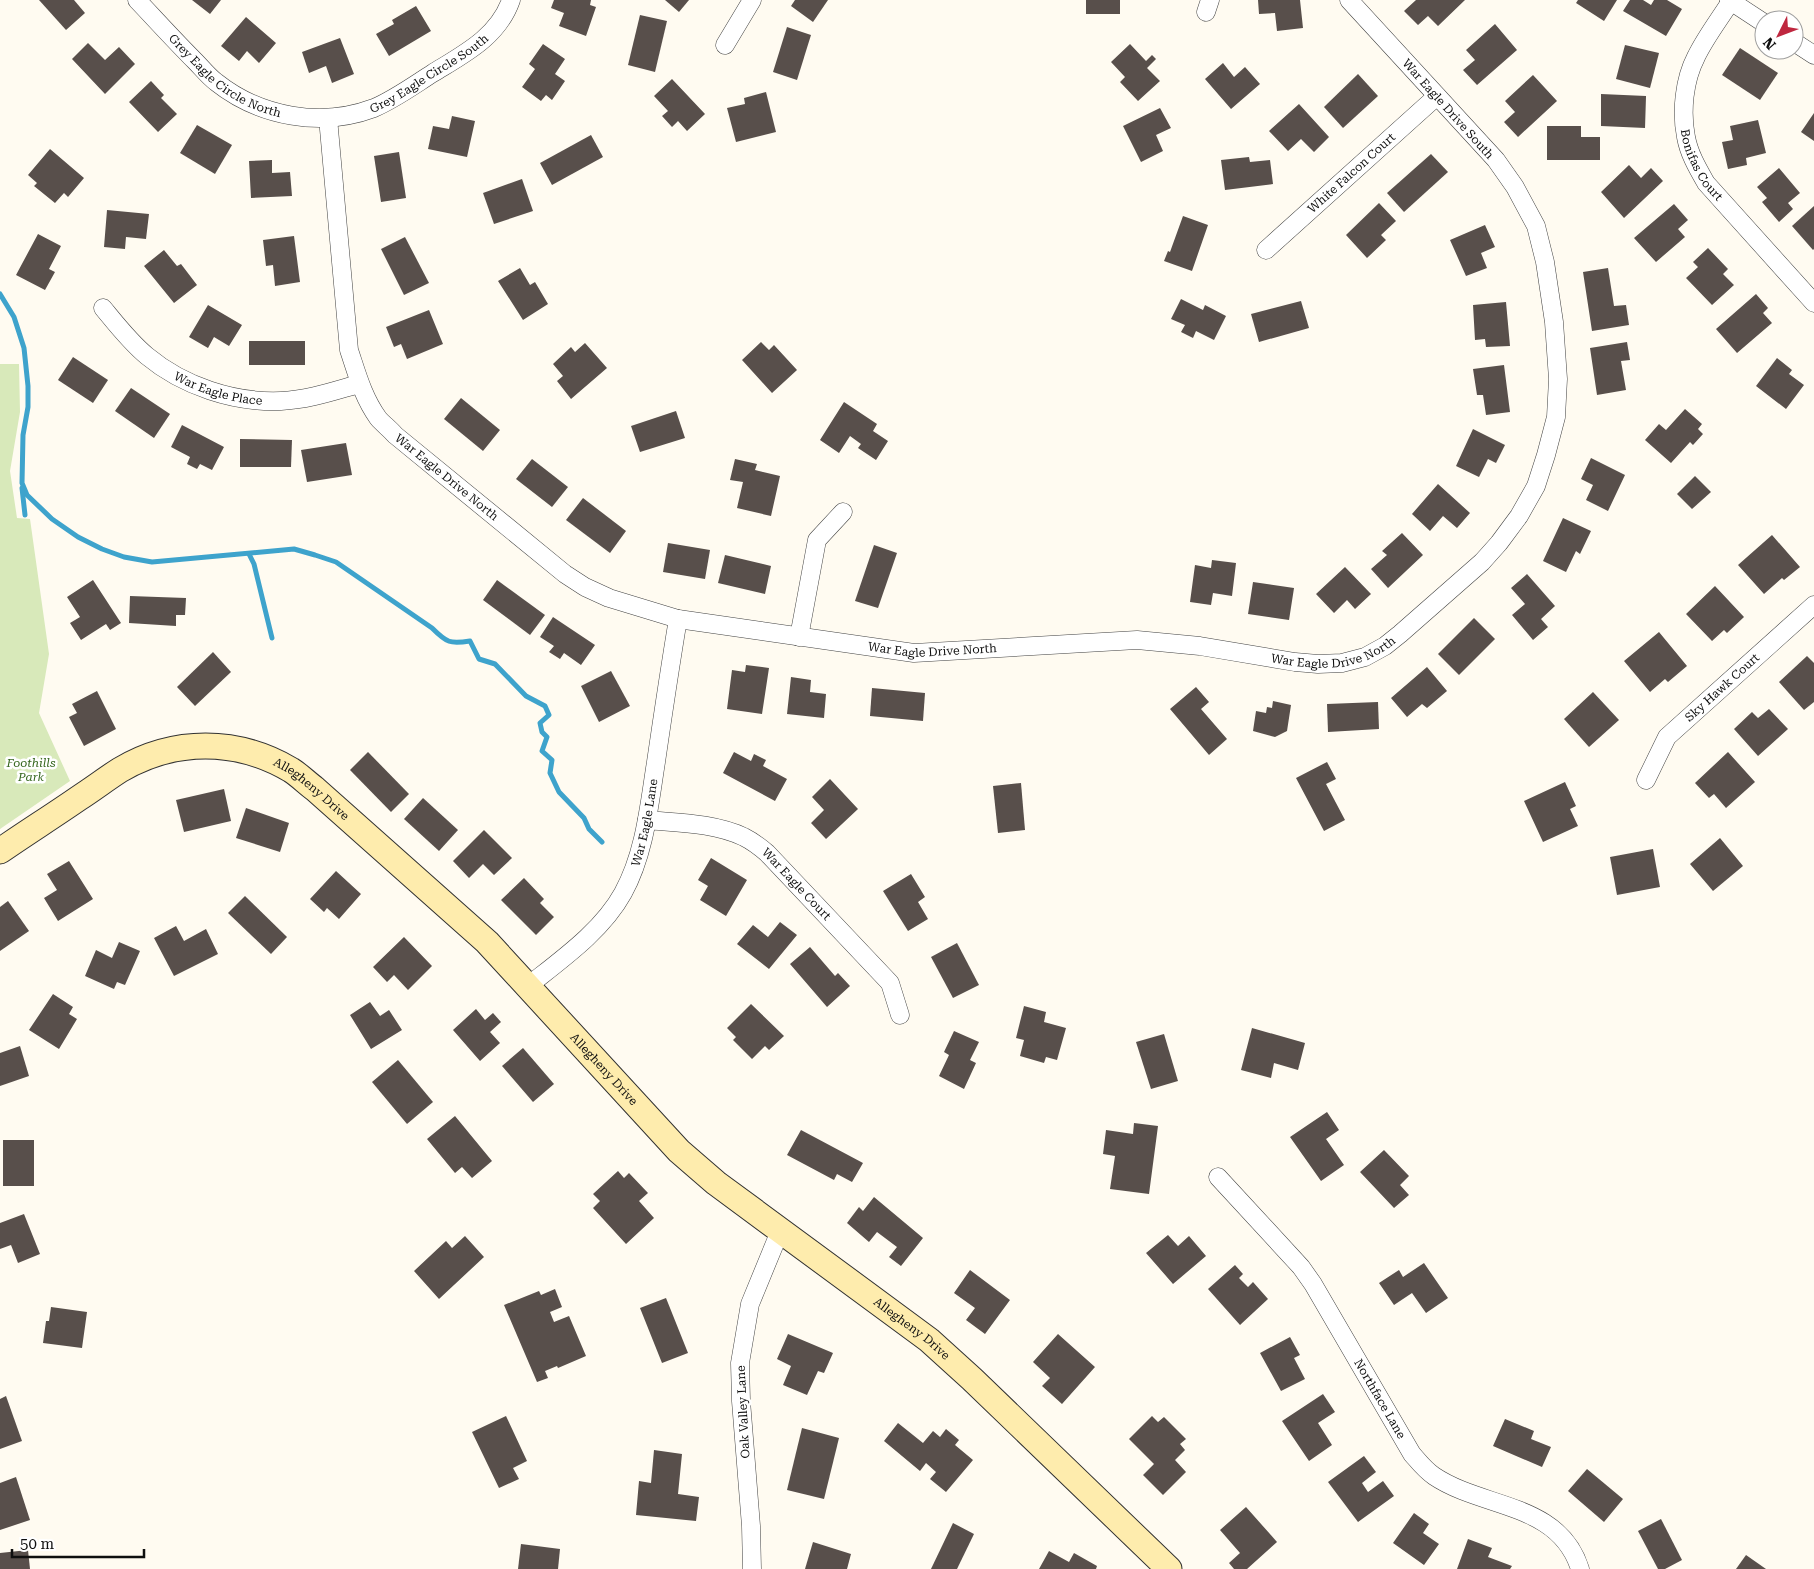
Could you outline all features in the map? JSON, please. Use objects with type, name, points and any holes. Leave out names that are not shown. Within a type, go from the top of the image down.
[{"type":"street","name":"Grey Eagle Circle North","points":[[137,0],[215,81],[233,94],[256,106],[276,113],[297,117],[328,118]]},
{"type":"street","name":"Grey Eagle Circle South","points":[[328,118],[352,115],[398,96],[480,43],[496,27],[511,0]]},
{"type":"street","points":[[725,45],[752,0]]},
{"type":"street","name":"War Eagle Drive South","points":[[1349,0],[1496,160],[1515,187],[1536,226]]},
{"type":"street","points":[[1730,1],[1754,17]]},
{"type":"street","name":"Bonifas Court","points":[[1730,1],[1695,57],[1687,82],[1684,110],[1686,137],[1693,161],[1706,184],[1814,303]]},
{"type":"street","name":"White Falcon Court","points":[[1266,250],[1437,96]]},
{"type":"street","name":"War Eagle Drive North","points":[[328,118],[349,350],[359,384],[368,404],[395,435],[565,574],[585,587],[609,598],[678,619],[914,653],[1137,640],[1200,646],[1318,664],[1342,663],[1365,657],[1385,646],[1482,562],[1520,516],[1536,486],[1556,417],[1558,379],[1554,322],[1546,270],[1536,226]]},
{"type":"street","name":"War Eagle Place","points":[[103,308],[128,338],[147,356],[202,388],[227,396],[254,401],[283,401],[312,397],[359,384]]},
{"type":"street","points":[[798,637],[817,540],[843,512]]},
{"type":"street","name":"Sky Hawk Court","points":[[1646,780],[1667,737],[1814,604]]},
{"type":"street","name":"War Eagle Lane","points":[[528,986],[585,939],[607,915],[622,894],[637,861],[647,820],[678,619]]},
{"type":"street","name":"Allegheny Drive","points":[[0,851],[122,769],[180,747],[233,748],[265,757],[292,771],[315,789],[487,942],[679,1151],[716,1184],[929,1340],[1169,1569]]},
{"type":"street","name":"War Eagle Court","points":[[647,820],[694,824],[725,830],[745,837],[767,853],[890,984],[900,1015]]},
{"type":"street","name":"Northface Lane","points":[[1218,1177],[1301,1266],[1412,1454],[1422,1465],[1432,1475],[1447,1484],[1537,1518],[1557,1531],[1570,1546],[1580,1569]]},
{"type":"street","name":"Oak Valley Lane","points":[[752,1569],[751,1526],[741,1401],[740,1363],[750,1304],[780,1231]]},
{"type":"green space","name":"Foothills Park","points":[[0,364],[19,364],[20,412],[10,471],[17,518],[30,519],[49,654],[39,713],[70,781],[0,829]]},
{"type":"building","points":[[39,0],[74,0],[85,13],[66,30]]},
{"type":"building","points":[[192,0],[221,0],[210,14]]},
{"type":"building","points":[[554,0],[591,0],[590,5],[596,7],[586,36],[559,26],[564,13],[551,8]]},
{"type":"building","points":[[665,0],[689,0],[679,12]]},
{"type":"building","points":[[795,0],[828,0],[813,22],[791,6]]},
{"type":"building","points":[[1086,0],[1120,0],[1120,14],[1086,14]]},
{"type":"building","points":[[1258,0],[1300,0],[1303,28],[1277,31],[1275,13],[1259,14]]},
{"type":"building","points":[[1416,0],[1465,0],[1438,26],[1428,16],[1418,25],[1404,11]]},
{"type":"building","points":[[1578,0],[1617,0],[1604,21],[1576,3]]},
{"type":"building","points":[[1630,0],[1643,0],[1651,5],[1654,0],[1667,0],[1682,9],[1666,36],[1623,11]]},
{"type":"building","points":[[416,6],[431,31],[389,56],[376,34],[394,24],[392,20]]},
{"type":"building","points":[[640,15],[667,21],[655,72],[628,65]]},
{"type":"building","points":[[246,17],[276,43],[259,63],[247,51],[239,61],[221,46]]},
{"type":"building","points":[[1495,24],[1517,50],[1477,85],[1463,70],[1475,60],[1466,50]]},
{"type":"building","points":[[787,27],[811,35],[797,80],[773,72]]},
{"type":"building","points":[[340,38],[354,74],[332,83],[326,66],[309,73],[302,52]]},
{"type":"building","points":[[88,43],[105,60],[119,47],[135,64],[105,94],[72,59]]},
{"type":"building","points":[[543,44],[565,59],[555,74],[565,81],[552,100],[546,95],[541,101],[522,87],[535,69],[529,64]]},
{"type":"building","points":[[1130,44],[1146,61],[1152,55],[1156,59],[1147,68],[1160,81],[1138,101],[1120,82],[1125,77],[1111,62]]},
{"type":"building","points":[[1625,45],[1659,53],[1650,88],[1616,79]]},
{"type":"building","points":[[1740,48],[1754,57],[1754,60],[1758,60],[1778,73],[1760,100],[1722,75]]},
{"type":"building","points":[[1223,63],[1234,77],[1245,67],[1260,84],[1231,109],[1205,79]]},
{"type":"building","points":[[1358,74],[1378,96],[1343,128],[1324,107]]},
{"type":"building","points":[[1533,75],[1557,101],[1518,137],[1504,122],[1515,112],[1505,101]]},
{"type":"building","points":[[672,79],[705,114],[687,131],[678,121],[672,127],[662,116],[668,111],[654,96]]},
{"type":"building","points":[[151,81],[164,95],[161,98],[177,114],[158,132],[129,102]]},
{"type":"building","points":[[766,92],[776,132],[736,142],[727,108],[745,104],[744,98]]},
{"type":"building","points":[[1601,94],[1646,96],[1645,128],[1601,126]]},
{"type":"building","points":[[1299,104],[1329,137],[1314,152],[1301,139],[1288,151],[1269,131]]},
{"type":"building","points":[[1160,108],[1171,128],[1156,135],[1163,151],[1141,162],[1123,126]]},
{"type":"building","points":[[1814,113],[1814,141],[1801,132]]},
{"type":"building","points":[[452,116],[475,121],[467,157],[428,149],[433,126],[449,129]]},
{"type":"building","points":[[1758,120],[1766,153],[1746,158],[1747,165],[1728,169],[1722,142],[1733,140],[1730,126]]},
{"type":"building","points":[[197,125],[232,145],[215,174],[180,153]]},
{"type":"building","points":[[1547,126],[1581,126],[1581,137],[1600,137],[1600,160],[1547,160]]},
{"type":"building","points":[[591,135],[603,157],[552,185],[540,163]]},
{"type":"building","points":[[50,149],[84,178],[68,197],[64,193],[55,203],[34,186],[37,183],[28,175]]},
{"type":"building","points":[[399,152],[406,198],[381,202],[374,156]]},
{"type":"building","points":[[1431,154],[1448,172],[1404,212],[1387,193]]},
{"type":"building","points":[[1249,157],[1250,162],[1270,160],[1273,184],[1225,190],[1221,160]]},
{"type":"building","points":[[272,160],[272,173],[290,172],[292,196],[251,198],[249,161]]},
{"type":"building","points":[[1629,165],[1641,178],[1651,168],[1663,181],[1624,218],[1601,192]]},
{"type":"building","points":[[1779,168],[1800,193],[1788,203],[1793,209],[1779,222],[1762,202],[1767,198],[1757,187]]},
{"type":"building","points":[[522,179],[533,211],[494,224],[483,193]]},
{"type":"building","points":[[1379,203],[1396,221],[1381,235],[1386,240],[1367,258],[1346,235]]},
{"type":"building","points":[[1674,204],[1688,220],[1678,229],[1685,237],[1656,262],[1634,238]]},
{"type":"building","points":[[1814,206],[1814,249],[1813,250],[1792,226]]},
{"type":"building","points":[[107,210],[149,214],[146,239],[126,237],[125,249],[104,247]]},
{"type":"building","points":[[1183,216],[1208,225],[1192,271],[1164,261],[1168,251],[1170,252]]},
{"type":"building","points":[[1485,225],[1495,247],[1481,253],[1487,268],[1466,276],[1450,240]]},
{"type":"building","points":[[38,234],[61,246],[49,269],[55,272],[45,290],[16,275]]},
{"type":"building","points":[[294,236],[300,282],[275,286],[273,265],[266,266],[263,240]]},
{"type":"building","points":[[405,237],[429,283],[404,295],[381,249]]},
{"type":"building","points":[[1708,248],[1728,269],[1723,274],[1734,285],[1712,305],[1686,278],[1698,267],[1693,262]]},
{"type":"building","points":[[164,250],[177,266],[181,264],[197,285],[174,303],[144,266]]},
{"type":"building","points":[[520,268],[530,285],[535,282],[548,304],[523,320],[498,281]]},
{"type":"building","points":[[1608,268],[1614,306],[1626,305],[1629,325],[1592,331],[1583,272]]},
{"type":"building","points":[[1756,294],[1768,308],[1763,313],[1772,323],[1737,353],[1716,329]]},
{"type":"building","points":[[1181,299],[1203,310],[1205,305],[1226,316],[1214,340],[1196,331],[1193,338],[1181,332],[1185,325],[1171,319]]},
{"type":"building","points":[[1301,301],[1309,328],[1259,342],[1251,314]]},
{"type":"building","points":[[1506,302],[1510,346],[1486,347],[1485,339],[1475,340],[1473,305]]},
{"type":"building","points":[[208,305],[242,325],[229,346],[214,337],[208,348],[189,337]]},
{"type":"building","points":[[429,310],[443,344],[407,359],[401,344],[394,347],[386,327]]},
{"type":"building","points":[[249,341],[305,341],[305,365],[249,365]]},
{"type":"building","points":[[761,342],[769,350],[774,345],[797,370],[772,393],[742,360]]},
{"type":"building","points":[[1627,342],[1630,360],[1621,361],[1626,390],[1597,395],[1590,348]]},
{"type":"building","points":[[585,343],[607,368],[571,399],[557,381],[563,376],[553,364],[571,347],[575,352]]},
{"type":"building","points":[[73,357],[108,380],[93,403],[58,380]]},
{"type":"building","points":[[1777,358],[1792,370],[1789,374],[1804,385],[1786,409],[1756,386]]},
{"type":"building","points":[[1504,365],[1510,412],[1486,415],[1483,395],[1477,395],[1473,369]]},
{"type":"building","points":[[131,388],[170,414],[154,438],[115,411]]},
{"type":"building","points":[[461,398],[500,430],[483,451],[444,419]]},
{"type":"building","points":[[844,402],[877,424],[873,431],[888,441],[876,460],[858,448],[861,444],[850,436],[839,453],[820,440]]},
{"type":"building","points":[[1685,409],[1702,424],[1698,429],[1703,434],[1693,445],[1690,442],[1671,463],[1645,440],[1659,424],[1666,430]]},
{"type":"building","points":[[676,411],[685,438],[640,452],[631,426]]},
{"type":"building","points":[[182,425],[224,447],[212,470],[200,464],[197,469],[187,464],[190,457],[171,447]]},
{"type":"building","points":[[1473,429],[1505,445],[1496,463],[1488,459],[1479,477],[1456,466]]},
{"type":"building","points":[[240,439],[292,440],[291,467],[240,467]]},
{"type":"building","points":[[346,443],[352,475],[307,482],[301,450]]},
{"type":"building","points":[[1591,458],[1625,475],[1608,511],[1586,500],[1593,485],[1581,479]]},
{"type":"building","points":[[532,459],[568,487],[552,507],[516,479]]},
{"type":"building","points":[[735,459],[757,464],[755,470],[780,476],[771,516],[737,508],[743,482],[730,480]]},
{"type":"building","points":[[1695,476],[1711,492],[1692,509],[1677,494]]},
{"type":"building","points":[[1438,484],[1470,513],[1457,528],[1443,516],[1430,531],[1412,514]]},
{"type":"building","points":[[583,498],[626,531],[610,553],[566,520]]},
{"type":"building","points":[[1563,518],[1591,531],[1580,554],[1576,551],[1566,572],[1543,561]]},
{"type":"building","points":[[1402,533],[1423,555],[1388,588],[1371,569],[1387,555],[1382,551]]},
{"type":"building","points":[[1772,535],[1800,567],[1784,580],[1782,578],[1764,594],[1738,565]]},
{"type":"building","points":[[668,543],[710,550],[705,579],[663,572]]},
{"type":"building","points":[[874,545],[897,553],[878,608],[855,601]]},
{"type":"building","points":[[725,555],[771,566],[765,594],[718,583]]},
{"type":"building","points":[[1212,560],[1236,563],[1232,596],[1213,593],[1211,605],[1190,602],[1195,565],[1211,568]]},
{"type":"building","points":[[1345,567],[1371,594],[1355,609],[1347,600],[1334,613],[1316,594]]},
{"type":"building","points":[[1527,574],[1555,606],[1541,619],[1548,627],[1533,640],[1512,615],[1525,604],[1511,588]]},
{"type":"building","points":[[93,580],[121,623],[110,630],[106,624],[81,640],[70,623],[80,617],[67,597]]},
{"type":"building","points":[[497,580],[545,615],[530,635],[483,600]]},
{"type":"building","points":[[1253,582],[1294,588],[1289,620],[1248,614]]},
{"type":"building","points":[[1715,586],[1744,617],[1727,633],[1724,630],[1712,641],[1686,614]]},
{"type":"building","points":[[130,596],[186,598],[185,615],[176,615],[176,626],[129,623]]},
{"type":"building","points":[[553,617],[595,645],[581,665],[564,653],[560,659],[549,652],[554,646],[540,637]]},
{"type":"building","points":[[1474,618],[1495,639],[1459,675],[1438,654]]},
{"type":"building","points":[[1659,632],[1687,666],[1668,682],[1665,679],[1650,692],[1624,661]]},
{"type":"building","points":[[213,652],[231,672],[195,706],[177,687]]},
{"type":"building","points":[[1807,656],[1814,663],[1814,702],[1804,710],[1779,682]]},
{"type":"building","points":[[746,665],[769,668],[762,714],[727,709],[732,670],[745,672]]},
{"type":"building","points":[[1427,667],[1447,691],[1427,708],[1422,704],[1407,717],[1391,698]]},
{"type":"building","points":[[611,671],[630,706],[599,722],[581,686]]},
{"type":"building","points":[[791,677],[811,680],[810,692],[826,694],[824,718],[787,714]]},
{"type":"building","points":[[1196,687],[1209,702],[1201,709],[1227,739],[1209,755],[1170,709]]},
{"type":"building","points":[[872,688],[925,693],[923,721],[870,716]]},
{"type":"building","points":[[97,691],[116,729],[84,746],[69,717],[77,713],[72,704]]},
{"type":"building","points":[[1593,692],[1619,720],[1589,747],[1564,719]]},
{"type":"building","points":[[1273,701],[1291,705],[1287,731],[1275,737],[1253,731],[1256,711],[1266,713],[1267,707],[1272,708]]},
{"type":"building","points":[[1378,702],[1379,729],[1328,732],[1327,704]]},
{"type":"building","points":[[1769,709],[1788,729],[1758,756],[1734,729],[1752,712],[1758,718]]},
{"type":"building","points":[[368,752],[409,794],[391,812],[350,770]]},
{"type":"building","points":[[734,752],[751,761],[754,754],[766,760],[763,766],[787,779],[775,801],[723,773]]},
{"type":"building","points":[[1728,752],[1755,782],[1726,808],[1714,794],[1709,798],[1695,783]]},
{"type":"building","points":[[1327,762],[1336,779],[1326,784],[1345,820],[1324,831],[1296,778]]},
{"type":"building","points":[[830,779],[858,809],[826,839],[811,823],[824,810],[812,797]]},
{"type":"building","points":[[1565,782],[1576,806],[1570,809],[1578,826],[1543,842],[1524,801]]},
{"type":"building","points":[[1021,783],[1025,830],[998,833],[993,786]]},
{"type":"building","points":[[224,789],[231,821],[184,832],[176,800]]},
{"type":"building","points":[[423,798],[458,830],[439,851],[404,819]]},
{"type":"building","points":[[246,808],[289,823],[280,852],[236,838]]},
{"type":"building","points":[[484,830],[512,858],[494,875],[483,864],[469,878],[453,861]]},
{"type":"building","points":[[1720,838],[1743,866],[1713,891],[1690,864]]},
{"type":"building","points":[[1653,849],[1660,887],[1617,895],[1610,857]]},
{"type":"building","points":[[711,858],[747,880],[726,916],[700,900],[708,886],[698,880]]},
{"type":"building","points":[[69,861],[93,899],[58,921],[44,898],[57,890],[47,874]]},
{"type":"building","points":[[336,871],[361,894],[339,919],[327,908],[324,912],[310,899]]},
{"type":"building","points":[[911,874],[925,897],[918,902],[928,919],[908,931],[883,891]]},
{"type":"building","points":[[524,878],[544,899],[540,903],[554,917],[536,935],[501,900]]},
{"type":"building","points":[[245,896],[287,937],[271,954],[228,913]]},
{"type":"building","points":[[8,901],[29,931],[0,951],[0,907]]},
{"type":"building","points":[[780,922],[797,935],[769,969],[737,944],[753,925],[768,937]]},
{"type":"building","points":[[176,926],[184,941],[206,929],[218,954],[174,976],[154,938]]},
{"type":"building","points":[[404,937],[432,966],[408,990],[394,975],[387,982],[373,967]]},
{"type":"building","points":[[119,942],[140,951],[125,985],[117,982],[114,989],[85,976],[96,950],[112,958]]},
{"type":"building","points":[[957,943],[979,985],[953,998],[931,957]]},
{"type":"building","points":[[810,947],[835,976],[838,973],[850,986],[827,1007],[790,964]]},
{"type":"building","points":[[53,994],[73,1007],[69,1014],[77,1019],[59,1049],[29,1030]]},
{"type":"building","points":[[370,1002],[380,1016],[389,1010],[402,1030],[371,1049],[350,1015]]},
{"type":"building","points":[[751,1004],[784,1036],[769,1050],[765,1046],[752,1059],[733,1040],[736,1037],[727,1028]]},
{"type":"building","points":[[1024,1006],[1046,1012],[1044,1022],[1066,1028],[1057,1060],[1046,1057],[1044,1063],[1020,1056],[1024,1040],[1016,1038]]},
{"type":"building","points":[[476,1009],[485,1020],[493,1013],[501,1022],[490,1032],[500,1043],[480,1061],[453,1030]]},
{"type":"building","points":[[1252,1028],[1305,1043],[1298,1070],[1274,1063],[1271,1078],[1241,1070]]},
{"type":"building","points":[[954,1031],[979,1042],[970,1060],[976,1063],[964,1089],[939,1076],[949,1055],[944,1052]]},
{"type":"building","points":[[1164,1034],[1178,1081],[1151,1089],[1136,1042]]},
{"type":"building","points":[[20,1046],[29,1076],[0,1086],[0,1053]]},
{"type":"building","points":[[523,1048],[554,1084],[533,1102],[502,1066]]},
{"type":"building","points":[[398,1060],[433,1102],[407,1124],[372,1082]]},
{"type":"building","points":[[1327,1112],[1339,1130],[1326,1139],[1344,1165],[1321,1181],[1290,1137]]},
{"type":"building","points":[[455,1116],[492,1161],[472,1178],[462,1167],[455,1173],[427,1139]]},
{"type":"building","points":[[1134,1123],[1158,1126],[1149,1194],[1110,1189],[1115,1156],[1103,1154],[1106,1130],[1133,1134]]},
{"type":"building","points":[[801,1130],[863,1163],[852,1182],[837,1174],[834,1180],[787,1155]]},
{"type":"building","points":[[3,1140],[34,1140],[34,1186],[3,1186]]},
{"type":"building","points":[[1384,1150],[1409,1176],[1400,1185],[1409,1195],[1394,1208],[1360,1172]]},
{"type":"building","points":[[618,1171],[624,1178],[629,1173],[648,1193],[639,1201],[654,1218],[626,1244],[593,1208],[600,1201],[593,1194]]},
{"type":"building","points":[[874,1197],[923,1238],[901,1266],[889,1257],[897,1247],[877,1232],[869,1242],[847,1223],[859,1207],[863,1211]]},
{"type":"building","points":[[24,1214],[40,1254],[18,1263],[11,1245],[0,1249],[0,1223]]},
{"type":"building","points":[[1168,1235],[1178,1246],[1189,1236],[1206,1256],[1173,1284],[1146,1253]]},
{"type":"building","points":[[465,1236],[484,1257],[439,1299],[414,1271],[446,1241],[452,1248]]},
{"type":"building","points":[[1424,1263],[1448,1298],[1426,1313],[1412,1293],[1394,1305],[1379,1283],[1399,1270],[1403,1277]]},
{"type":"building","points":[[1235,1265],[1243,1274],[1239,1278],[1248,1287],[1253,1282],[1268,1299],[1240,1325],[1208,1289]]},
{"type":"building","points":[[970,1270],[1010,1300],[985,1334],[966,1320],[975,1308],[954,1293]]},
{"type":"building","points":[[555,1289],[562,1307],[550,1312],[554,1322],[569,1316],[586,1356],[558,1368],[557,1366],[545,1371],[548,1378],[537,1382],[504,1305],[539,1291],[541,1295]]},
{"type":"building","points":[[666,1298],[688,1353],[662,1363],[640,1308]]},
{"type":"building","points":[[51,1307],[87,1312],[82,1348],[43,1343],[46,1321],[49,1321]]},
{"type":"building","points":[[788,1334],[833,1353],[824,1373],[818,1371],[807,1395],[783,1385],[791,1366],[777,1359]]},
{"type":"building","points":[[1058,1334],[1095,1367],[1062,1404],[1042,1386],[1050,1378],[1033,1362]]},
{"type":"building","points":[[1290,1337],[1300,1355],[1294,1358],[1305,1379],[1281,1391],[1260,1353]]},
{"type":"building","points":[[1323,1394],[1335,1412],[1318,1423],[1332,1445],[1309,1461],[1282,1421]]},
{"type":"building","points":[[6,1396],[22,1441],[0,1449],[0,1399]]},
{"type":"building","points":[[506,1416],[527,1461],[513,1468],[519,1479],[499,1488],[472,1432]]},
{"type":"building","points":[[1152,1416],[1158,1422],[1164,1417],[1186,1439],[1180,1444],[1185,1450],[1175,1460],[1186,1472],[1163,1495],[1143,1475],[1154,1464],[1129,1439]]},
{"type":"building","points":[[1505,1419],[1534,1431],[1531,1439],[1551,1447],[1542,1467],[1493,1446]]},
{"type":"building","points":[[898,1423],[923,1443],[933,1431],[940,1437],[946,1429],[959,1440],[955,1445],[973,1460],[946,1492],[930,1479],[936,1472],[926,1463],[920,1471],[884,1441]]},
{"type":"building","points":[[802,1428],[839,1438],[824,1499],[787,1490]]},
{"type":"building","points":[[654,1450],[682,1454],[678,1494],[699,1497],[696,1521],[636,1515],[639,1481],[651,1483]]},
{"type":"building","points":[[1364,1456],[1376,1472],[1362,1483],[1368,1492],[1383,1481],[1394,1496],[1358,1522],[1328,1482]]},
{"type":"building","points":[[1587,1469],[1623,1499],[1604,1522],[1568,1491]]},
{"type":"building","points":[[16,1477],[30,1520],[0,1530],[0,1483]]},
{"type":"building","points":[[1246,1507],[1277,1542],[1247,1569],[1234,1569],[1229,1563],[1240,1553],[1220,1530]]},
{"type":"building","points":[[1414,1513],[1429,1524],[1423,1533],[1439,1544],[1424,1565],[1393,1543]]},
{"type":"building","points":[[1661,1519],[1682,1560],[1665,1569],[1658,1569],[1638,1531]]},
{"type":"building","points":[[953,1523],[974,1534],[957,1569],[931,1569]]},
{"type":"building","points":[[1468,1539],[1492,1548],[1488,1557],[1512,1566],[1510,1569],[1457,1569]]},
{"type":"building","points":[[813,1542],[851,1554],[847,1569],[805,1569]]},
{"type":"building","points":[[521,1544],[560,1549],[558,1569],[518,1569]]},
{"type":"building","points":[[28,1550],[30,1569],[0,1569],[0,1553]]},
{"type":"building","points":[[1049,1551],[1069,1562],[1074,1553],[1097,1566],[1096,1569],[1039,1569]]},
{"type":"building","points":[[1746,1555],[1766,1569],[1736,1569]]},
{"type":"waterway","points":[[0,294],[14,317],[24,348],[28,407],[23,435],[22,483],[27,495],[52,519],[78,537],[102,549],[124,557],[152,562],[294,549],[336,562],[432,628],[441,637],[453,642],[470,641],[479,659],[495,664],[526,696],[545,706],[549,715],[540,723],[542,732],[547,737],[542,751],[552,760],[550,773],[559,792],[584,818],[589,829],[602,842]]},
{"type":"waterway","points":[[22,488],[25,515]]},
{"type":"waterway","points":[[249,554],[254,564],[272,638]]}]
